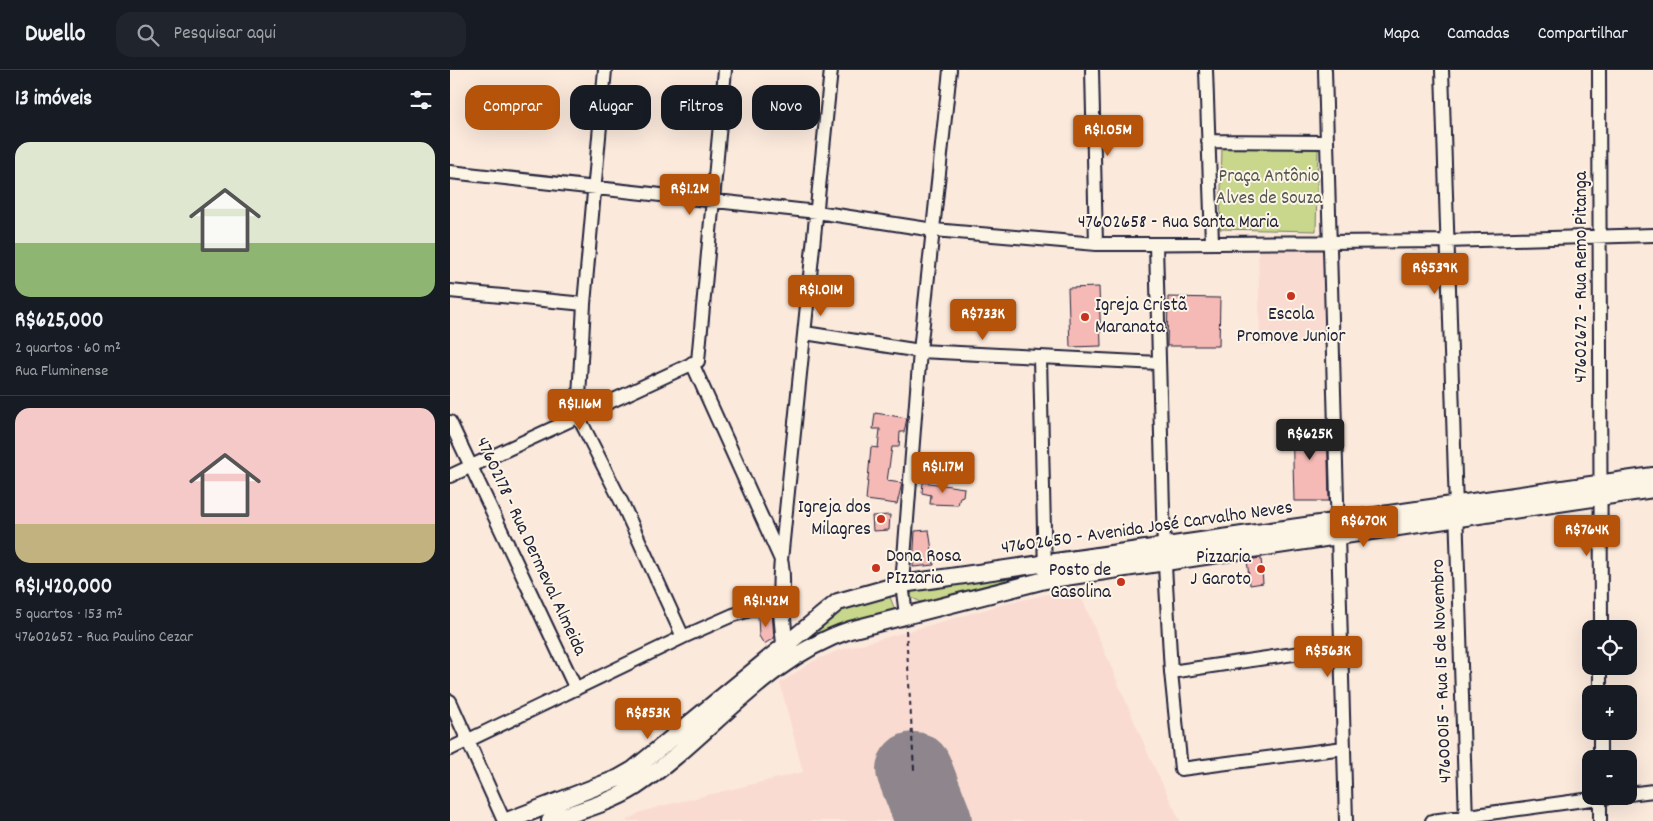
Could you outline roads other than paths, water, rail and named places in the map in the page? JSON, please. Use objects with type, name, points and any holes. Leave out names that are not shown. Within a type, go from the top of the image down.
[{"type":"street","points":[[605,70],[584,304],[578,416],[622,503],[683,636]]},
{"type":"street","points":[[709,201],[717,70]]},
{"type":"street","points":[[725,70],[692,364],[780,573]]},
{"type":"street","points":[[785,650],[778,602],[781,560],[831,70]]},
{"type":"street","points":[[906,615],[902,584],[920,351],[950,70]]},
{"type":"street","points":[[1092,70],[1096,244]]},
{"type":"street","points":[[1206,70],[1212,242]]},
{"type":"street","points":[[1325,70],[1346,821]]},
{"type":"street","name":"47600015 - Rua 15 de Novembro","points":[[1442,70],[1466,818]]},
{"type":"street","name":"47602672 - Rua Remo Pitanga","points":[[1599,70],[1601,620]]},
{"type":"street","points":[[1208,141],[1327,142]]},
{"type":"street","name":"47602658 - Rua Santa Maria","points":[[450,172],[817,212],[934,230],[1096,244],[1446,241],[1653,235]]},
{"type":"street","points":[[1156,244],[1164,555],[1171,672],[1181,769],[1344,748]]},
{"type":"street","points":[[450,291],[584,304]]},
{"type":"street","points":[[805,333],[920,351],[1159,363]]},
{"type":"street","points":[[1040,358],[1045,572]]},
{"type":"street","points":[[450,476],[692,364]]},
{"type":"street","points":[[692,364],[781,560],[785,575],[783,601],[785,650]]},
{"type":"street","name":"47602178 - Rua Dermeval Almeida","points":[[450,422],[576,689]]},
{"type":"street","name":"47602650 - Avenida José Carvalho Neves","points":[[785,650],[838,602],[902,584],[1045,572],[1164,555],[1601,491],[1653,476]]},
{"type":"street","points":[[1601,491],[1653,489]]},
{"type":"street","points":[[550,821],[600,795],[619,778],[652,756],[785,650],[1045,572],[1071,576],[1164,555]]},
{"type":"street","points":[[450,749],[683,636],[733,615],[778,602]]},
{"type":"street","points":[[1171,672],[1341,647]]},
{"type":"street","points":[[450,701],[505,821],[600,795]]},
{"type":"street","points":[[1637,793],[1653,791]]},
{"type":"street","points":[[1432,821],[1466,818],[1582,800]]},
{"type":"street","points":[[1600,821],[1603,805]]},
{"type":"place","name":"Escola Promove Junior","points":[[1291,296]]},
{"type":"place","name":"Igreja Cristã Maranata","points":[[1085,317]]},
{"type":"place","name":"Igreja dos Milagres","points":[[881,519]]},
{"type":"place","name":"Dona Rosa PIzzaria","points":[[876,568]]},
{"type":"place","name":"Pizzaria J Garoto","points":[[1261,569]]},
{"type":"place","name":"Posto de Gasolina","points":[[1121,582]]},
{"type":"park label","name":"Praça Antônio Alves de Souza","points":[[1269,188]]}]
